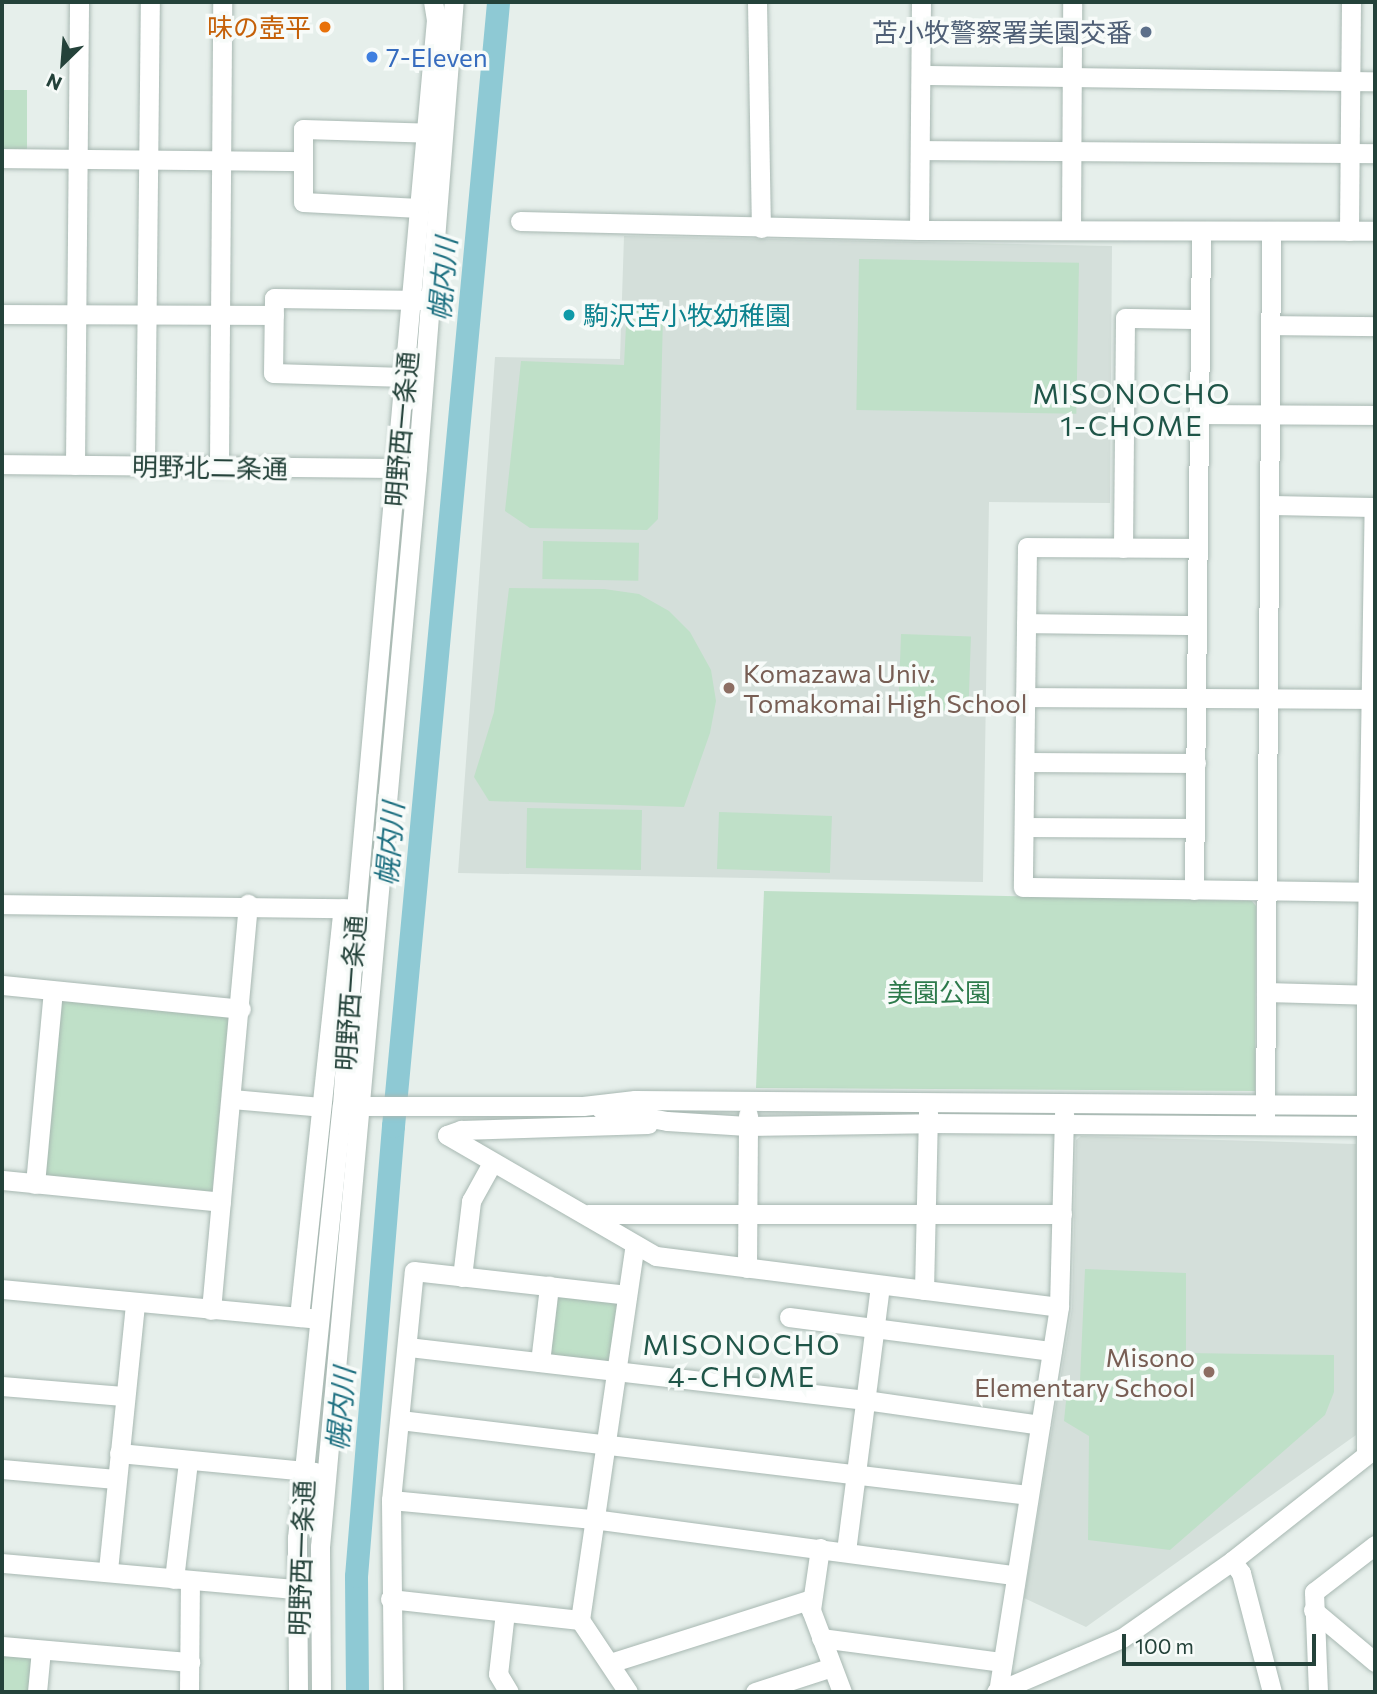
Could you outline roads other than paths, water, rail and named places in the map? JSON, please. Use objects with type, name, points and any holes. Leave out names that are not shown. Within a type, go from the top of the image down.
[{"type":"street","points":[[75,465],[79,2]]},
{"type":"street","points":[[145,466],[150,315],[147,158],[150,2]]},
{"type":"street","points":[[219,467],[223,312],[222,2]]},
{"type":"street","name":"明野西一条通","points":[[298,1692],[297,1590],[309,1318],[357,1107],[349,908],[408,468],[405,377],[422,300],[419,208],[436,20],[433,2]]},
{"type":"street","name":"明野西一条通","points":[[321,1692],[320,1591],[326,1473],[376,909],[422,300],[446,134],[454,2]]},
{"type":"street","points":[[757,2],[761,228]]},
{"type":"street","points":[[919,230],[921,2]]},
{"type":"street","points":[[1071,230],[1072,2]]},
{"type":"street","points":[[1349,231],[1351,2]]},
{"type":"street","points":[[921,75],[1375,81]]},
{"type":"street","points":[[419,208],[303,202],[303,129],[446,134]]},
{"type":"street","points":[[920,150],[1375,153]]},
{"type":"street","points":[[2,158],[302,161]]},
{"type":"street","points":[[520,221],[761,228],[1375,232]]},
{"type":"street","points":[[1194,890],[1201,232]]},
{"type":"street","points":[[1265,1114],[1271,232]]},
{"type":"street","points":[[405,377],[273,373],[274,298],[422,300]]},
{"type":"street","points":[[2,314],[150,315],[223,312],[274,315]]},
{"type":"street","points":[[1123,548],[1125,318],[1200,319]]},
{"type":"street","points":[[1271,326],[1375,326]]},
{"type":"street","points":[[1199,414],[1375,415]]},
{"type":"street","name":"明野北二条通","points":[[2,464],[408,468]]},
{"type":"street","points":[[997,1692],[1122,1638],[1232,1560],[1371,1451],[1372,699],[1375,507],[1269,505]]},
{"type":"street","points":[[1198,548],[1027,547],[1023,887],[1373,892]]},
{"type":"street","points":[[1026,623],[1197,625]]},
{"type":"street","points":[[1026,696],[1372,699]]},
{"type":"street","points":[[1025,762],[1196,763]]},
{"type":"street","points":[[1024,827],[1195,828]]},
{"type":"street","points":[[2,904],[248,904],[376,909]]},
{"type":"street","points":[[211,1310],[241,1009],[248,904]]},
{"type":"street","points":[[309,1318],[321,1107],[349,908]]},
{"type":"street","points":[[2,985],[241,1009]]},
{"type":"street","points":[[35,1184],[53,991]]},
{"type":"street","points":[[1266,992],[1371,995]]},
{"type":"street","points":[[232,1099],[321,1107]]},
{"type":"street","points":[[357,1107],[583,1106],[635,1100],[928,1113],[1064,1115],[1265,1114],[1371,1105]]},
{"type":"street","points":[[747,1268],[749,1103]]},
{"type":"street","points":[[583,1106],[667,1121],[747,1126],[928,1113]]},
{"type":"street","points":[[924,1290],[928,1113]]},
{"type":"street","points":[[1265,1114],[1372,1126]]},
{"type":"street","points":[[997,1692],[1059,1307],[1064,1115]]},
{"type":"street","points":[[667,1121],[629,1127],[461,1129],[447,1135],[492,1163],[588,1214],[656,1256],[1059,1307]]},
{"type":"street","points":[[462,1277],[471,1201],[492,1163]]},
{"type":"street","points":[[2,1181],[221,1202]]},
{"type":"street","points":[[588,1214],[1062,1214]]},
{"type":"street","points":[[628,1692],[580,1620],[635,1245]]},
{"type":"street","points":[[393,1692],[391,1500],[414,1271],[627,1294]]},
{"type":"street","points":[[540,1362],[549,1286]]},
{"type":"street","points":[[846,1551],[877,1329],[880,1286]]},
{"type":"street","points":[[2,1289],[340,1320]]},
{"type":"street","points":[[108,1570],[123,1396],[135,1303]]},
{"type":"street","points":[[789,1317],[1052,1351]]},
{"type":"street","points":[[408,1347],[865,1400],[1040,1425]]},
{"type":"street","points":[[2,1386],[123,1396]]},
{"type":"street","points":[[400,1420],[1028,1495]]},
{"type":"street","points":[[120,1453],[326,1473]]},
{"type":"street","points":[[188,1461],[182,1580],[190,1662],[190,1692]]},
{"type":"street","points":[[2,1469],[116,1479]]},
{"type":"street","points":[[391,1500],[593,1519],[1014,1575]]},
{"type":"street","points":[[820,1548],[811,1598],[821,1638],[842,1692]]},
{"type":"street","points":[[1318,1692],[1314,1592],[1374,1549]]},
{"type":"street","points":[[1232,1560],[1241,1573],[1272,1692]]},
{"type":"street","points":[[2,1563],[108,1570],[182,1580],[320,1591]]},
{"type":"street","points":[[610,1663],[811,1598]]},
{"type":"street","points":[[390,1599],[580,1620]]},
{"type":"street","points":[[1313,1610],[1375,1662]]},
{"type":"street","points":[[505,1612],[498,1674],[509,1692]]},
{"type":"street","points":[[821,1638],[1002,1662]]},
{"type":"street","points":[[2,1646],[190,1662]]},
{"type":"street","points":[[37,1692],[41,1650]]},
{"type":"street","points":[[755,1692],[832,1667]]},
{"type":"waterway","name":"幌内川","points":[[357,1692],[356,1576],[393,1126],[498,2]]},
{"type":"place","name":"味の壺平","points":[[325,27]]},
{"type":"place","name":"苫小牧警察署美園交番","points":[[1146,32]]},
{"type":"place","name":"7-Eleven","points":[[372,57]]},
{"type":"place","name":"駒沢苫小牧幼稚園","points":[[569,315]]},
{"type":"place","name":"Komazawa Univ. Tomakomai High School","points":[[729,688]]},
{"type":"place","name":"Misono Elementary School","points":[[1209,1372]]},
{"type":"district","name":"MISONOCHO 1-CHOME","points":[[1132,409]]},
{"type":"district","name":"MISONOCHO 4-CHOME","points":[[742,1360]]},
{"type":"park label","name":"美園公園","points":[[939,992]]}]
